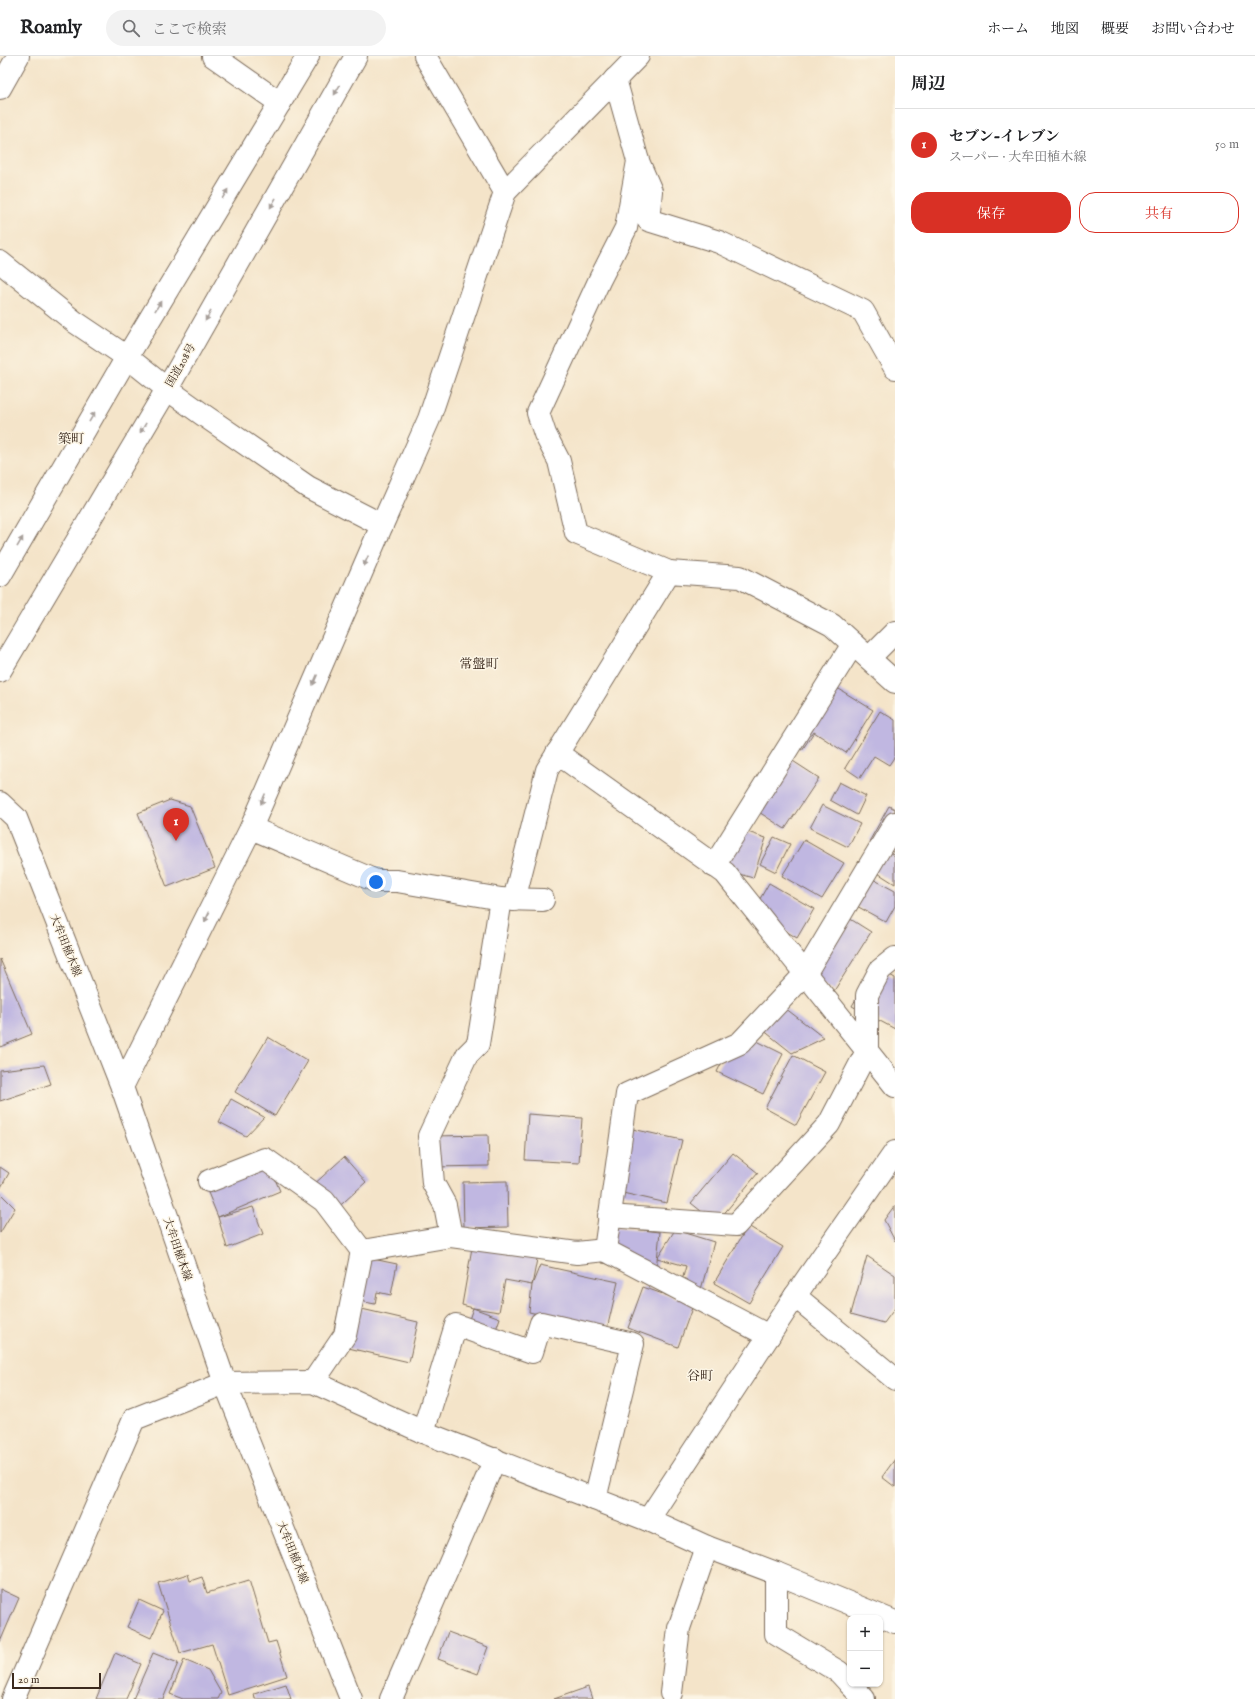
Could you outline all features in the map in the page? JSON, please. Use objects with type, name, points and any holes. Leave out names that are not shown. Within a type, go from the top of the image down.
[{"type":"main road","points":[[0,88],[18,56]]},
{"type":"main road","points":[[214,56],[280,103]]},
{"type":"main road","points":[[0,576],[127,357],[308,56]]},
{"type":"main road","name":"国道208号","points":[[0,671],[167,389],[356,56]]},
{"type":"main road","points":[[425,56],[505,192]]},
{"type":"main road","points":[[122,1087],[251,828],[429,419],[505,192],[638,56]]},
{"type":"main road","points":[[615,79],[638,161],[651,191],[648,220],[719,242],[863,311],[895,368]]},
{"type":"main road","points":[[638,161],[626,228],[600,279],[538,413],[545,434],[559,461],[576,533],[669,572],[740,577],[832,625],[895,682]]},
{"type":"main road","points":[[0,262],[75,322],[127,357],[167,389],[308,487],[382,525]]},
{"type":"main road","points":[[451,1236],[444,1205],[433,1183],[429,1136],[467,1054],[478,1044],[508,900],[548,770],[669,572]]},
{"type":"main road","points":[[714,866],[861,651],[895,632]]},
{"type":"main road","points":[[557,753],[725,873],[895,1086]]},
{"type":"main road","name":"大牟田植木線","points":[[0,803],[16,818],[122,1087],[225,1383],[351,1699]]},
{"type":"main road","points":[[604,1250],[627,1094],[740,1043],[805,974],[895,823]]},
{"type":"main road","points":[[251,828],[376,881],[396,881],[508,900],[543,900]]},
{"type":"main road","points":[[610,1216],[736,1225],[829,1124],[867,1051],[867,995],[880,970],[895,958]]},
{"type":"main road","points":[[648,1520],[795,1296],[895,1152]]},
{"type":"main road","points":[[209,1181],[265,1159],[324,1201],[362,1251],[345,1335],[313,1382]]},
{"type":"main road","points":[[362,1251],[451,1236],[577,1253],[604,1250],[769,1336]]},
{"type":"main road","points":[[795,1296],[895,1379]]},
{"type":"main road","points":[[423,1432],[456,1326],[532,1352],[541,1324],[633,1344],[595,1499]]},
{"type":"main road","points":[[13,1699],[134,1419],[225,1383],[313,1382],[423,1432],[648,1520],[707,1547],[776,1573],[895,1622]]},
{"type":"main road","points":[[390,1699],[494,1460]]},
{"type":"main road","points":[[672,1693],[678,1628],[707,1547]]},
{"type":"main road","points":[[776,1573],[776,1634],[839,1672],[847,1681]]},
{"type":"main road","points":[[853,1687],[864,1699]]},
{"type":"building","points":[[839,689],[873,710],[846,753],[814,732],[802,750],[798,748],[833,693]]},
{"type":"building","points":[[880,711],[895,720],[895,756],[889,765],[874,756],[860,778],[845,768]]},
{"type":"building","points":[[779,752],[819,778],[785,829],[745,803]]},
{"type":"building","points":[[839,782],[866,796],[857,815],[830,800]]},
{"type":"building","points":[[170,800],[190,806],[215,868],[167,887],[138,813]]},
{"type":"building","points":[[822,805],[860,824],[848,847],[810,828]]},
{"type":"building","points":[[889,806],[895,809],[895,853],[876,844],[895,856],[895,884],[862,863],[875,843],[870,840]]},
{"type":"building","points":[[735,828],[766,838],[753,878],[722,869]]},
{"type":"building","points":[[774,837],[790,844],[776,872],[760,864]]},
{"type":"building","points":[[804,840],[844,863],[822,899],[782,876]]},
{"type":"building","points":[[858,871],[895,891],[895,906],[886,922],[842,898]]},
{"type":"building","points":[[769,883],[814,909],[797,938],[753,911]]},
{"type":"building","points":[[836,910],[871,932],[834,991],[799,969]]},
{"type":"building","points":[[0,959],[32,1034],[0,1047]]},
{"type":"building","points":[[874,966],[895,978],[895,1029],[852,1006]]},
{"type":"building","points":[[772,998],[824,1038],[792,1053],[753,1022]]},
{"type":"building","points":[[737,1031],[783,1054],[763,1094],[717,1072]]},
{"type":"building","points":[[268,1037],[308,1061],[275,1116],[235,1092]]},
{"type":"building","points":[[793,1055],[825,1072],[796,1125],[765,1108]]},
{"type":"building","points":[[44,1065],[51,1084],[0,1101],[0,1070]]},
{"type":"building","points":[[231,1099],[264,1117],[246,1136],[219,1122]]},
{"type":"building","points":[[528,1114],[582,1118],[579,1163],[525,1160]]},
{"type":"building","points":[[619,1126],[682,1140],[667,1203],[605,1189]]},
{"type":"building","points":[[488,1135],[489,1166],[434,1167],[434,1136]]},
{"type":"building","points":[[264,1153],[280,1191],[218,1217],[202,1178]]},
{"type":"building","points":[[733,1153],[758,1173],[716,1223],[691,1203]]},
{"type":"building","points":[[344,1157],[366,1182],[333,1212],[311,1187]]},
{"type":"building","points":[[0,1167],[9,1173],[0,1189]]},
{"type":"building","points":[[507,1181],[508,1227],[464,1228],[463,1182]]},
{"type":"building","points":[[0,1193],[15,1208],[0,1233]]},
{"type":"building","points":[[895,1205],[895,1241],[884,1220]]},
{"type":"building","points":[[253,1207],[263,1234],[227,1248],[218,1217]]},
{"type":"building","points":[[606,1226],[660,1232],[656,1270],[602,1263]]},
{"type":"building","points":[[748,1226],[783,1247],[749,1303],[714,1283]]},
{"type":"building","points":[[675,1230],[714,1242],[697,1304],[693,1305],[678,1347],[628,1328],[643,1287],[677,1299],[686,1266],[657,1258]]},
{"type":"building","points":[[473,1242],[538,1254],[532,1285],[505,1280],[499,1312],[462,1305]]},
{"type":"building","points":[[358,1256],[397,1264],[391,1295],[377,1292],[375,1304],[349,1299]]},
{"type":"building","points":[[867,1256],[895,1275],[895,1308],[884,1323],[851,1314]]},
{"type":"building","points":[[540,1265],[618,1282],[607,1329],[529,1312],[532,1285]]},
{"type":"building","points":[[340,1304],[418,1322],[409,1362],[331,1344]]},
{"type":"building","points":[[473,1308],[500,1318],[491,1344],[464,1334]]},
{"type":"building","points":[[895,1459],[895,1487],[882,1477]]},
{"type":"building","points":[[188,1574],[190,1581],[202,1577],[207,1593],[249,1580],[268,1643],[276,1641],[287,1676],[228,1695],[212,1644],[180,1653],[158,1583]]},
{"type":"building","points":[[0,1589],[19,1598],[0,1642]]},
{"type":"building","points":[[139,1600],[163,1611],[151,1638],[127,1627]]},
{"type":"building","points":[[448,1632],[488,1647],[478,1674],[438,1659]]},
{"type":"building","points":[[115,1653],[141,1664],[126,1699],[96,1699]]},
{"type":"building","points":[[153,1653],[178,1663],[163,1699],[133,1699]]},
{"type":"building","points":[[184,1660],[208,1670],[221,1693],[218,1699],[183,1699],[170,1694]]},
{"type":"building","points":[[286,1684],[291,1699],[255,1699],[254,1694]]},
{"type":"building","points":[[588,1687],[592,1699],[554,1699]]},
{"type":"place","name":"セブン-イレブン","points":[[176,841]]},
{"type":"district","name":"築町","points":[[71,438]]},
{"type":"district","name":"常盤町","points":[[479,663]]},
{"type":"district","name":"谷町","points":[[700,1375]]}]
